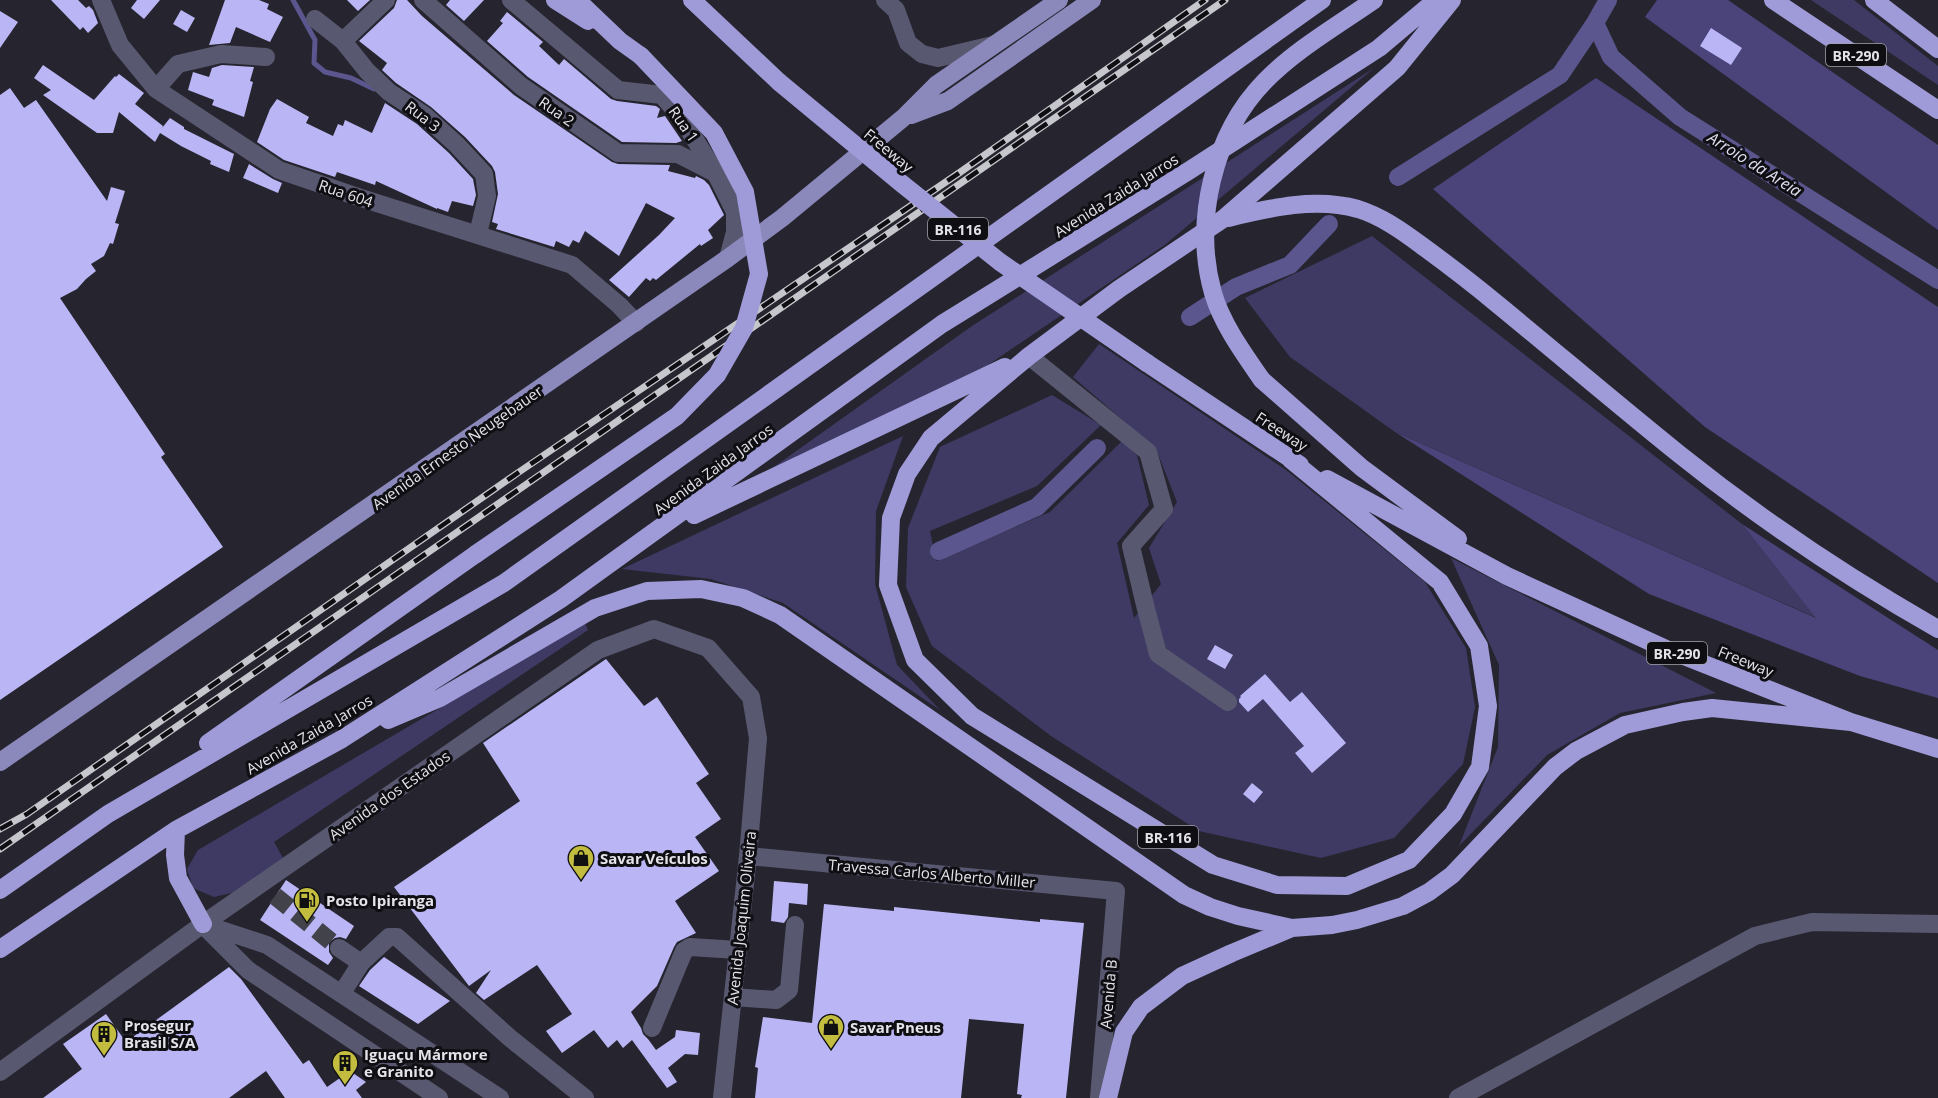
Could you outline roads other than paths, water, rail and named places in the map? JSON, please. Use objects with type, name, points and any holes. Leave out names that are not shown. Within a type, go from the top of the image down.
[{"type":"highway","points":[[555,0],[620,40]]},
{"type":"highway","points":[[108,814],[476,554],[677,416],[717,375],[744,328],[759,274],[745,192],[714,133],[641,56],[577,0]]},
{"type":"highway","name":"Freeway","points":[[693,0],[779,82],[900,183],[1000,262],[1290,459],[1508,576],[1666,649],[1851,722],[1938,749]]},
{"type":"highway","name":"Avenida Zaida Jarros","points":[[0,890],[108,814],[504,583],[1322,0]]},
{"type":"highway","points":[[1374,0],[1296,55],[1264,81],[1238,115],[1216,160],[1207,210],[1206,251],[1213,294],[1234,338],[1262,380],[1362,468],[1508,576]]},
{"type":"highway","name":"Avenida Zaida Jarros","points":[[0,949],[176,830],[342,739],[561,599],[655,534],[942,324],[1190,170],[1370,54],[1436,0]]},
{"type":"highway","name":"BR-116","points":[[1290,459],[1440,582],[1479,646],[1488,706],[1480,767],[1453,814],[1409,860],[1347,886],[1277,885],[1213,865],[972,716],[915,660],[888,585],[891,518],[907,474],[931,438],[1029,356],[1119,289],[1223,219],[1397,68],[1452,0]]},
{"type":"highway","name":"BR-290","points":[[1773,0],[1938,110]]},
{"type":"highway","points":[[1874,0],[1938,49]]},
{"type":"highway","points":[[1223,219],[1267,209],[1321,204],[1359,209],[1392,224],[1460,273],[1680,454],[1736,497],[1907,612],[1938,629]]},
{"type":"highway","points":[[655,534],[1029,356]]},
{"type":"highway","points":[[342,739],[440,698],[595,608],[647,591],[701,589],[743,598],[780,615],[1184,895],[1238,916],[1293,928],[1357,921],[1403,906],[1429,892],[1452,875],[1555,767],[1576,751],[1625,725],[1656,717],[1712,708],[1851,722]]},
{"type":"highway","points":[[176,830],[175,855],[178,878],[203,924]]},
{"type":"highway","points":[[1108,1098],[1124,1032],[1141,1007],[1182,976],[1293,928]]},
{"type":"main road","name":"Avenida Ernesto Neugebauer","points":[[0,762],[728,258],[782,218],[903,118],[936,85],[1059,0]]},
{"type":"main road","name":"Avenida Ernesto Neugebauer","points":[[903,118],[948,101],[1092,0]]},
{"type":"street","name":"Rua 604","points":[[101,0],[120,45],[156,89],[279,170],[572,265],[619,305],[636,323]]},
{"type":"street","points":[[343,41],[386,0]]},
{"type":"street","name":"Rua 2","points":[[423,0],[520,86],[618,153],[678,154],[715,172]]},
{"type":"street","name":"Rua 1","points":[[511,0],[618,90],[662,95],[681,117],[715,172],[735,212],[735,232],[728,258]]},
{"type":"street","points":[[885,0],[896,10],[908,44],[922,54],[938,58],[993,45]]},
{"type":"street","name":"Rua 3","points":[[315,19],[343,41],[367,71],[389,92],[424,115],[484,174],[487,196],[478,234]]},
{"type":"street","points":[[156,89],[178,64],[221,54],[266,57]]},
{"type":"street","points":[[1029,356],[1148,452],[1164,509],[1131,546],[1158,654],[1228,702]]},
{"type":"street","name":"Avenida dos Estados","points":[[0,1072],[203,924],[598,650],[654,629],[708,648],[751,697],[758,738]]},
{"type":"street","name":"Avenida Joaquim Oliveira","points":[[722,1098],[758,738]]},
{"type":"street","name":"Travessa Carlos Alberto Miller","points":[[748,856],[1116,891]]},
{"type":"street","points":[[260,885],[275,896]]},
{"type":"street","name":"Avenida B","points":[[1099,1098],[1116,891]]},
{"type":"street","points":[[1458,1098],[1755,936],[1812,922],[1938,924]]},
{"type":"street","points":[[203,924],[267,945],[500,1098]]},
{"type":"street","points":[[203,924],[248,970],[439,1098]]},
{"type":"street","points":[[733,997],[776,1000],[789,990],[795,926]]},
{"type":"street","points":[[342,993],[361,963],[388,937],[397,937],[502,1031],[585,1098]]},
{"type":"street","points":[[652,1028],[684,951],[690,947],[738,950]]},
{"type":"street","points":[[339,948],[361,963]]},
{"type":"waterway","points":[[293,0],[315,40],[314,63],[325,72],[351,78],[374,89]]},
{"type":"waterway","name":"Arroio da Areia","points":[[1398,177],[1560,75],[1608,0]]},
{"type":"waterway","name":"Arroio da Areia","points":[[1595,23],[1611,57],[1680,117],[1938,280]]},
{"type":"waterway","name":"Arroio da Areia","points":[[1190,317],[1236,287],[1290,265],[1329,224]]},
{"type":"waterway","name":"Arroio da Areia","points":[[939,551],[1037,507],[1097,448]]},
{"type":"tunnel","points":[[275,896],[339,948]]},
{"type":"railway","points":[[0,829],[27,814],[519,472],[959,173],[1205,0]]},
{"type":"railway","points":[[0,849],[1225,0]]},
{"type":"place","name":"Savar Veículos","points":[[581,881]]},
{"type":"place","name":"Posto Ipiranga","points":[[307,923]]},
{"type":"place","name":"Savar Pneus","points":[[831,1050]]},
{"type":"place","name":"Prosegur Brasil S/A","points":[[104,1057]]},
{"type":"place","name":"Iguaçu Mármore e Granito","points":[[345,1086]]}]
